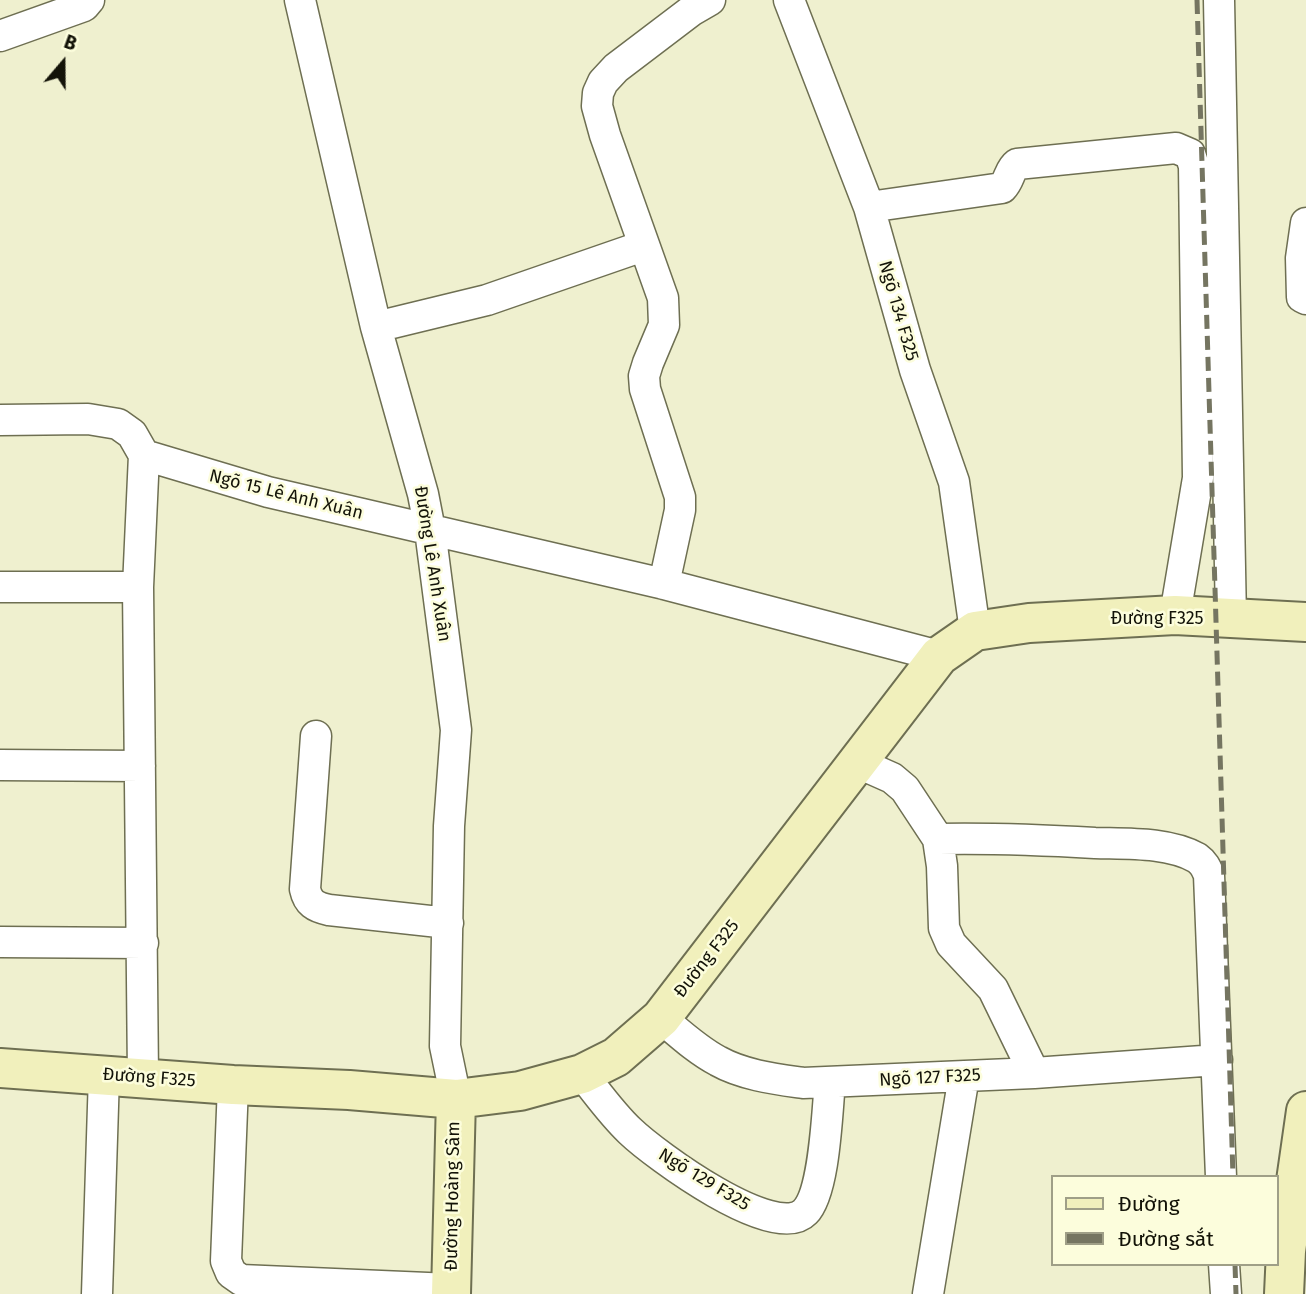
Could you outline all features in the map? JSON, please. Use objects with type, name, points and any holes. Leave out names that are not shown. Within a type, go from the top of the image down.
[{"type":"main road","name":"Đường F325","points":[[0,1068],[456,1099],[520,1091],[582,1074],[616,1057],[661,1018],[939,656],[975,631],[1029,623],[1175,615],[1306,622]]},
{"type":"main road","name":"Đường Hoàng Sâm","points":[[451,1292],[456,1099]]},
{"type":"main road","points":[[1284,1294],[1286,1251],[1306,1111]]},
{"type":"street","points":[[0,36],[84,6],[89,0]]},
{"type":"street","name":"Đường Lê Anh Xuân","points":[[300,0],[376,327],[423,494],[430,530],[456,730],[449,826],[445,1046],[456,1099]]},
{"type":"street","points":[[664,584],[680,510],[680,497],[645,389],[644,376],[664,325],[663,298],[605,135],[597,106],[598,93],[603,82],[616,68],[691,11],[710,0]]},
{"type":"street","name":"Ngõ 134 F325","points":[[789,0],[869,207],[915,370],[954,482],[975,631]]},
{"type":"street","points":[[1219,0],[1231,619]]},
{"type":"street","points":[[869,207],[1003,188],[1007,184],[1012,167],[1017,164],[1175,148],[1190,153],[1195,178],[1198,478],[1175,615]]},
{"type":"street","points":[[1306,223],[1301,258],[1302,297],[1306,299]]},
{"type":"street","points":[[376,327],[487,300],[643,246]]},
{"type":"street","points":[[0,420],[88,419],[118,424],[132,434],[144,455],[138,587],[143,1077]]},
{"type":"street","name":"Ngõ 15 Lê Anh Xuân","points":[[144,455],[244,486],[664,584],[939,656]]},
{"type":"street","points":[[0,587],[138,587]]},
{"type":"street","points":[[316,736],[305,889],[307,899],[316,907],[329,910],[448,923]]},
{"type":"street","points":[[856,762],[892,778],[905,789],[938,839],[942,866],[944,928],[951,944],[993,989],[1034,1073]]},
{"type":"street","points":[[0,765],[140,766]]},
{"type":"street","points":[[938,839],[1006,838],[1137,845],[1170,849],[1196,858],[1205,865],[1209,875],[1221,1175]]},
{"type":"street","points":[[0,942],[143,943]]},
{"type":"street","name":"Ngõ 127 F325","points":[[661,1018],[701,1051],[719,1062],[776,1079],[803,1083],[1034,1073],[1217,1060]]},
{"type":"street","name":"Ngõ 129 F325","points":[[582,1074],[617,1119],[674,1164],[725,1197],[759,1213],[790,1219],[807,1210],[816,1191],[830,1082]]},
{"type":"street","points":[[97,1294],[104,1075]]},
{"type":"street","points":[[928,1294],[964,1076]]},
{"type":"street","points":[[233,1085],[226,1261],[231,1273],[241,1280],[451,1292]]},
{"type":"street","points":[[1224,1266],[1226,1294]]},
{"type":"railway","points":[[1197,0],[1233,1175]]},
{"type":"railway","points":[[1235,1266],[1236,1294]]}]
